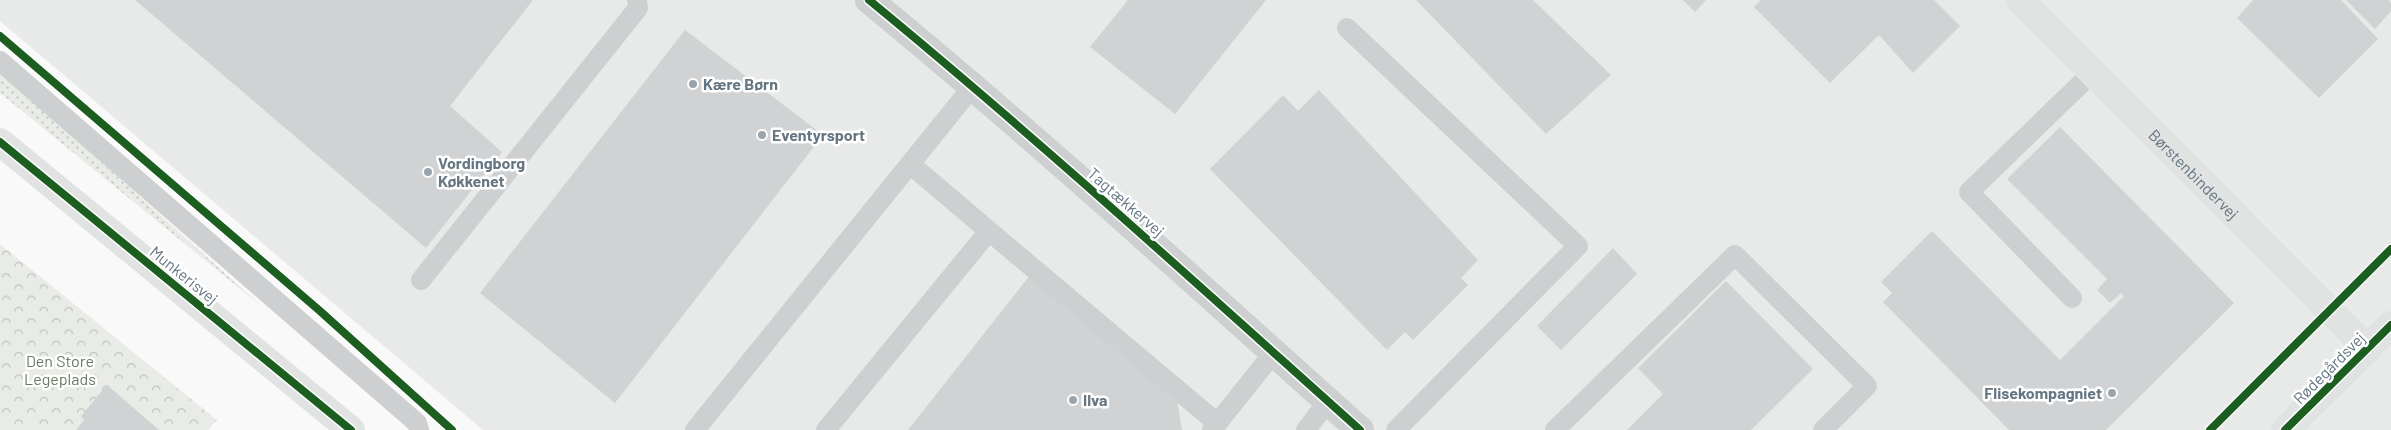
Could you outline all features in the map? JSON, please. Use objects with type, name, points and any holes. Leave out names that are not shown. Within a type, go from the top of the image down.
[{"type":"street","name":"Tagtækkervej","points":[[869,0],[973,86],[1275,351],[1360,430]]},
{"type":"street","name":"Børstenbindervej","points":[[2020,0],[2368,349]]},
{"type":"street","name":"Munkerisvej","points":[[0,142],[351,430]]},
{"type":"street","name":"Rødegårdsvej","points":[[2285,430],[2391,325]]},
{"type":"lane","points":[[421,280],[638,8],[637,0]]},
{"type":"lane","points":[[1347,28],[1578,246],[1396,430]]},
{"type":"lane","points":[[0,61],[417,423],[419,430]]},
{"type":"lane","points":[[2072,298],[1969,192],[2093,72]]},
{"type":"lane","points":[[695,430],[973,86]]},
{"type":"lane","points":[[910,164],[1214,426],[1275,351]]},
{"type":"lane","points":[[826,430],[989,231]]},
{"type":"lane","points":[[1555,430],[1736,255],[1868,386],[1823,430]]},
{"type":"lane","points":[[1306,430],[1328,401]]},
{"type":"shaded area","points":[[0,0],[2391,0],[2391,430],[483,430],[0,21]]},
{"type":"green space","points":[[0,73],[38,105],[266,310],[0,93]]},
{"type":"green space","name":"Den Store Legeplads","points":[[0,244],[217,420],[208,430],[0,430]]},
{"type":"building","points":[[135,0],[533,0],[450,106],[502,152],[426,248]]},
{"type":"building","points":[[1128,0],[1266,0],[1175,114],[1090,47]]},
{"type":"building","points":[[1416,0],[1533,0],[1611,75],[1546,134]]},
{"type":"building","points":[[1683,0],[1706,0],[1695,12]]},
{"type":"building","points":[[1761,0],[1934,0],[1960,26],[1913,73],[1879,35],[1830,83],[1754,7]]},
{"type":"building","points":[[2253,0],[2341,0],[2378,39],[2319,98],[2237,18]]},
{"type":"building","points":[[2346,0],[2388,0],[2391,3],[2391,11],[2375,29]]},
{"type":"building","points":[[685,30],[823,135],[615,403],[480,293]]},
{"type":"building","points":[[1319,90],[1478,260],[1461,278],[1468,285],[1413,340],[1405,332],[1387,350],[1210,169],[1283,95],[1298,111]]},
{"type":"building","points":[[2060,127],[2234,303],[2106,430],[2009,430],[1883,302],[1892,293],[1881,282],[1932,231],[2060,360],[2124,296],[2121,293],[2110,303],[2097,290],[2107,279],[2007,179]]},
{"type":"building","points":[[1613,248],[1637,274],[1561,350],[1537,326]]},
{"type":"building","points":[[1031,274],[1177,399],[1182,430],[908,430]]},
{"type":"building","points":[[1726,281],[1813,369],[1751,430],[1627,430],[1663,394],[1638,368]]},
{"type":"building","points":[[107,385],[159,430],[76,430],[84,420],[81,416]]},
{"type":"cycle path","points":[[869,0],[1055,158],[1360,430]]},
{"type":"cycle path","points":[[0,36],[320,311],[452,430]]},
{"type":"cycle path","points":[[0,142],[351,430]]},
{"type":"cycle path","points":[[2210,430],[2391,249]]},
{"type":"cycle path","points":[[2285,430],[2391,325]]},
{"type":"place","name":"Kære Børn","points":[[693,84]]},
{"type":"place","name":"Eventyrsport","points":[[762,135]]},
{"type":"place","name":"Vordingborg Køkkenet","points":[[428,172]]},
{"type":"place","name":"Flisekompagniet","points":[[2112,393]]},
{"type":"place","name":"Ilva","points":[[1073,400]]}]
